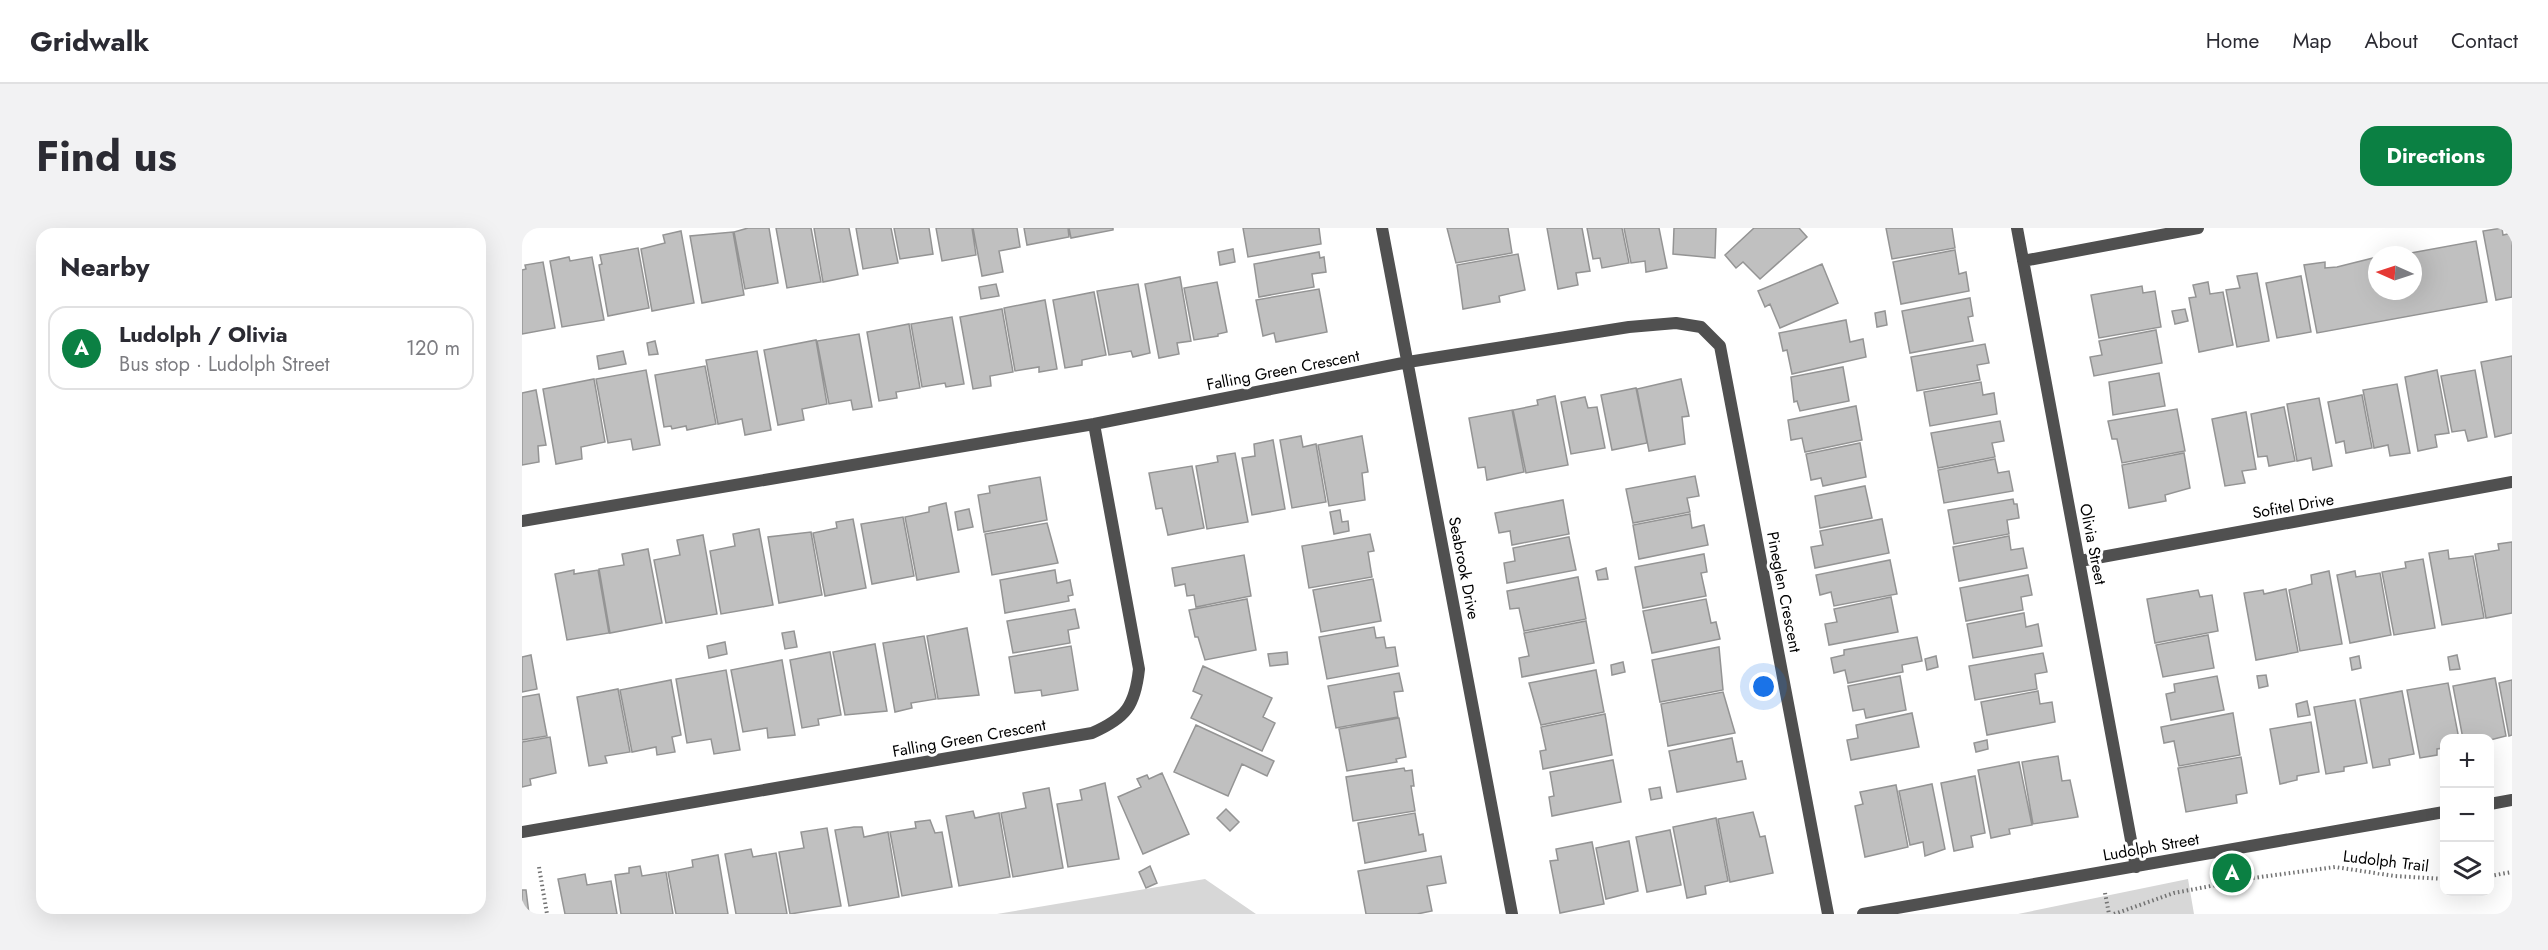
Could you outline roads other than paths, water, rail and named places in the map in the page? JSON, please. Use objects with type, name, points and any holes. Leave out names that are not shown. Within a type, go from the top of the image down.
[{"type":"street","name":"Seabrook Drive","points":[[1382,228],[1512,914]]},
{"type":"street","name":"Olivia Street","points":[[2017,228],[2136,867]]},
{"type":"street","points":[[2023,261],[2198,228]]},
{"type":"street","name":"Pineglen Crescent","points":[[1408,362],[1629,327],[1676,323],[1701,327],[1720,346],[1828,914]]},
{"type":"street","name":"Falling Green Crescent","points":[[522,521],[1094,424],[1408,362]]},
{"type":"street","name":"Falling Green Crescent","points":[[522,832],[1092,733],[1113,724],[1131,705],[1139,669],[1094,424]]},
{"type":"street","name":"Sofitel Drive","points":[[2080,561],[2512,482]]},
{"type":"street","points":[[2494,803],[2512,800]]},
{"type":"street","name":"Ludolph Street","points":[[1863,914],[2440,813]]},
{"type":"place","name":"Ludolph / Olivia","points":[[2232,873]]}]
